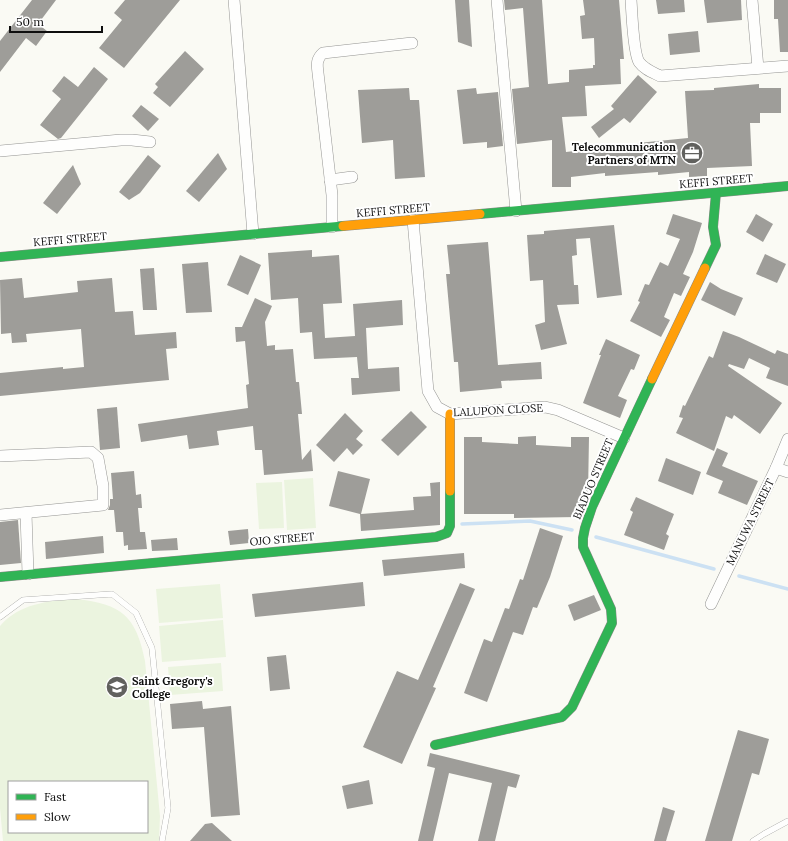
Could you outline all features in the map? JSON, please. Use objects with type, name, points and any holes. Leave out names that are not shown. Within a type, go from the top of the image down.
[{"type":"street","points":[[234,0],[253,234]]},
{"type":"street","points":[[497,0],[516,211]]},
{"type":"street","points":[[631,0],[635,47],[638,61],[648,70],[660,76],[788,66]]},
{"type":"street","points":[[752,0],[758,68]]},
{"type":"street","points":[[332,227],[332,195],[318,68],[319,57],[323,53],[412,43]]},
{"type":"street","points":[[0,151],[121,140],[150,142]]},
{"type":"street","points":[[330,180],[352,177]]},
{"type":"street","name":"KEFFI STREET","points":[[0,257],[788,186]]},
{"type":"street","name":"BIADUO STREET","points":[[435,745],[562,717],[572,708],[612,623],[611,609],[583,547],[582,539],[586,523],[624,438],[716,245],[713,227],[716,193]]},
{"type":"street","name":"LALUPON CLOSE","points":[[413,220],[428,391],[437,407],[450,414],[545,407],[558,410],[624,438]]},
{"type":"street","name":"OJO STREET","points":[[0,577],[436,538],[447,533],[450,526],[450,414]]},
{"type":"street","name":"MANUWA STREET","points":[[711,604],[776,468],[788,439]]},
{"type":"street","points":[[0,456],[91,452],[98,458],[103,486],[103,505],[0,515]]},
{"type":"street","points":[[776,468],[788,472]]},
{"type":"street","points":[[26,513],[28,574]]},
{"type":"lane","points":[[0,617],[23,600],[112,594],[136,613],[152,648],[168,808],[162,841]]},
{"type":"lane","points":[[753,841],[788,821]]},
{"type":"green space","points":[[313,478],[316,528],[287,530],[284,480]]},
{"type":"green space","points":[[282,482],[284,528],[259,529],[256,483]]},
{"type":"green space","points":[[220,584],[223,618],[159,623],[156,589]]},
{"type":"green space","points":[[76,599],[105,604],[124,615],[137,633],[145,661],[160,816],[159,841],[3,841],[0,808],[0,626],[16,612],[45,602]]},
{"type":"green space","points":[[223,620],[226,657],[162,662],[159,626]]},
{"type":"green space","points":[[221,663],[223,691],[170,695],[168,667]]},
{"type":"building","points":[[32,0],[56,0],[38,24],[47,31],[36,46],[26,38],[0,72],[0,41]]},
{"type":"building","points":[[125,0],[180,0],[124,68],[99,48],[122,20],[114,13]]},
{"type":"building","points":[[455,0],[469,0],[472,47],[458,42]]},
{"type":"building","points":[[504,0],[542,0],[548,84],[569,82],[569,70],[593,68],[593,65],[595,65],[594,38],[582,39],[580,16],[585,15],[583,0],[619,0],[624,59],[620,59],[621,84],[585,86],[587,116],[562,117],[566,152],[600,148],[601,152],[629,152],[628,144],[688,138],[685,91],[714,90],[714,88],[759,84],[759,88],[781,88],[781,113],[760,113],[760,123],[750,123],[752,166],[707,168],[707,176],[689,177],[689,172],[658,175],[658,172],[605,176],[605,173],[571,177],[571,187],[552,187],[552,140],[517,144],[512,89],[529,87],[523,8],[505,10]]},
{"type":"building","points":[[656,0],[684,0],[685,12],[658,14]]},
{"type":"building","points":[[704,0],[741,0],[742,20],[707,23]]},
{"type":"building","points":[[774,0],[788,0],[788,52],[780,52],[778,19],[774,19]]},
{"type":"building","points":[[698,31],[700,52],[670,55],[668,34]]},
{"type":"building","points":[[185,51],[204,69],[170,107],[153,93],[158,87],[155,84]]},
{"type":"building","points":[[94,67],[108,79],[61,138],[58,139],[40,125],[61,99],[52,91],[64,76],[78,87]]},
{"type":"building","points":[[638,75],[657,92],[630,123],[624,118],[599,138],[591,127],[614,109],[611,106]]},
{"type":"building","points":[[409,88],[410,100],[419,100],[425,177],[395,179],[393,140],[362,143],[358,90]]},
{"type":"building","points":[[476,88],[477,94],[498,92],[503,146],[487,148],[487,142],[463,144],[457,90]]},
{"type":"building","points":[[141,105],[159,119],[148,131],[132,116]]},
{"type":"building","points":[[218,153],[227,169],[199,202],[186,191]]},
{"type":"building","points":[[148,155],[161,166],[140,193],[129,200],[119,192]]},
{"type":"building","points":[[73,165],[81,184],[57,214],[43,203]]},
{"type":"building","points":[[673,214],[702,223],[693,252],[683,274],[690,277],[681,296],[674,293],[664,317],[670,320],[661,337],[630,321],[640,302],[638,301],[645,284],[649,285],[660,262],[668,266],[680,239],[666,234]]},
{"type":"building","points":[[756,214],[773,224],[763,242],[746,232]]},
{"type":"building","points":[[614,225],[622,295],[597,298],[590,238],[576,239],[577,255],[572,256],[574,285],[578,285],[579,304],[557,305],[567,344],[541,350],[535,325],[545,322],[543,280],[530,281],[527,235],[544,234],[544,231]]},
{"type":"building","points":[[488,242],[498,365],[541,362],[542,379],[501,381],[502,388],[460,392],[458,362],[454,362],[446,274],[450,274],[447,245]]},
{"type":"building","points":[[312,250],[312,257],[339,255],[342,303],[323,304],[325,338],[355,336],[353,304],[402,300],[403,325],[366,328],[368,369],[399,367],[400,391],[352,395],[351,378],[359,378],[357,357],[314,359],[312,332],[300,333],[298,298],[271,300],[268,253]]},
{"type":"building","points":[[765,254],[786,264],[777,283],[756,274]]},
{"type":"building","points":[[240,255],[261,265],[248,295],[227,285]]},
{"type":"building","points":[[208,262],[212,312],[186,313],[182,264]]},
{"type":"building","points":[[154,268],[157,310],[143,310],[140,269]]},
{"type":"building","points":[[22,278],[24,298],[78,292],[77,281],[112,278],[115,312],[133,311],[135,335],[176,332],[177,348],[166,349],[169,380],[0,396],[0,373],[63,367],[63,369],[84,367],[81,329],[26,334],[27,342],[12,343],[11,333],[1,334],[0,280]]},
{"type":"building","points":[[710,282],[721,289],[743,298],[735,316],[701,300]]},
{"type":"building","points":[[255,298],[272,306],[265,322],[267,346],[275,345],[275,350],[293,349],[296,382],[299,382],[302,414],[298,414],[302,460],[311,449],[313,471],[264,475],[262,450],[255,450],[253,426],[217,431],[219,445],[189,449],[187,435],[141,442],[138,424],[248,408],[246,385],[249,384],[245,341],[236,342],[235,327],[242,327]]},
{"type":"building","points":[[723,331],[775,354],[777,350],[788,354],[788,386],[766,378],[770,368],[749,358],[744,369],[729,364],[728,366],[782,403],[760,434],[734,415],[732,419],[726,416],[714,451],[676,433],[683,418],[679,417],[683,405],[685,406],[709,356],[713,358]]},
{"type":"building","points":[[606,339],[640,355],[634,370],[631,369],[618,396],[627,400],[620,418],[583,403]]},
{"type":"building","points":[[117,407],[120,448],[100,450],[97,409]]},
{"type":"building","points":[[411,411],[427,427],[398,456],[381,440]]},
{"type":"building","points":[[345,413],[363,431],[356,439],[363,445],[353,455],[347,448],[334,462],[316,445]]},
{"type":"building","points":[[536,436],[536,445],[571,447],[571,437],[589,437],[588,493],[578,517],[514,518],[514,514],[464,514],[464,437],[482,437],[482,442],[518,444],[518,437]]},
{"type":"building","points":[[717,448],[728,453],[722,466],[758,481],[747,505],[718,493],[723,481],[706,474]]},
{"type":"building","points":[[666,458],[701,472],[693,495],[658,481]]},
{"type":"building","points":[[134,471],[136,495],[141,494],[142,508],[138,508],[140,532],[145,532],[147,549],[128,550],[128,545],[124,546],[123,532],[116,532],[114,510],[108,510],[110,499],[113,499],[111,473]]},
{"type":"building","points":[[338,471],[370,479],[361,514],[414,510],[413,497],[431,496],[430,483],[440,482],[440,525],[361,531],[360,514],[329,506]]},
{"type":"building","points":[[636,497],[674,514],[666,534],[669,536],[664,550],[624,535],[633,512],[630,510]]},
{"type":"building","points":[[18,520],[21,563],[0,565],[0,522]]},
{"type":"building","points":[[540,528],[563,536],[550,577],[537,608],[533,607],[523,635],[513,632],[487,702],[464,693],[484,639],[492,642],[505,608],[509,609],[520,579],[523,580]]},
{"type":"building","points":[[248,529],[249,543],[230,545],[228,531]]},
{"type":"building","points":[[103,536],[104,553],[46,559],[45,542]]},
{"type":"building","points":[[177,538],[178,550],[152,551],[151,540]]},
{"type":"building","points":[[464,553],[465,568],[384,576],[382,560]]},
{"type":"building","points":[[363,582],[365,606],[255,617],[252,594]]},
{"type":"building","points":[[460,583],[475,589],[433,687],[436,688],[402,764],[363,747],[397,671],[418,680]]},
{"type":"building","points":[[594,595],[601,610],[574,621],[568,605]]},
{"type":"building","points":[[286,655],[290,689],[270,691],[267,657]]},
{"type":"building","points":[[202,701],[203,709],[231,706],[240,815],[211,817],[204,727],[172,729],[170,704]]},
{"type":"building","points":[[738,730],[769,739],[759,775],[752,773],[732,841],[705,841]]},
{"type":"building","points":[[430,753],[520,775],[516,788],[508,786],[495,841],[478,841],[492,783],[449,773],[433,841],[418,841],[435,768],[427,766]]},
{"type":"building","points":[[369,780],[373,804],[347,809],[342,786]]},
{"type":"building","points":[[663,807],[675,811],[666,841],[654,841]]},
{"type":"building","points":[[212,823],[232,841],[190,841],[205,824]]},
{"type":"waterway","points":[[462,524],[530,521],[572,530]]},
{"type":"waterway","points":[[596,537],[714,569]]},
{"type":"waterway","points":[[739,576],[788,589]]},
{"type":"traffic: fast","points":[[480,214],[788,186]]},
{"type":"traffic: fast","points":[[705,268],[716,245],[713,227],[716,193]]},
{"type":"traffic: fast","points":[[0,257],[343,226]]},
{"type":"traffic: fast","points":[[435,745],[562,717],[572,707],[612,623],[611,609],[583,547],[585,528],[592,507],[652,379]]},
{"type":"traffic: fast","points":[[0,577],[436,537],[447,533],[450,526],[450,491]]},
{"type":"traffic: slow","points":[[343,226],[480,214]]},
{"type":"traffic: slow","points":[[652,379],[705,268]]},
{"type":"traffic: slow","points":[[450,414],[450,491]]},
{"type":"place","name":"Telecommunication Partners of MTN","points":[[692,153]]},
{"type":"place","name":"Saint Gregory's College","points":[[117,687]]}]
